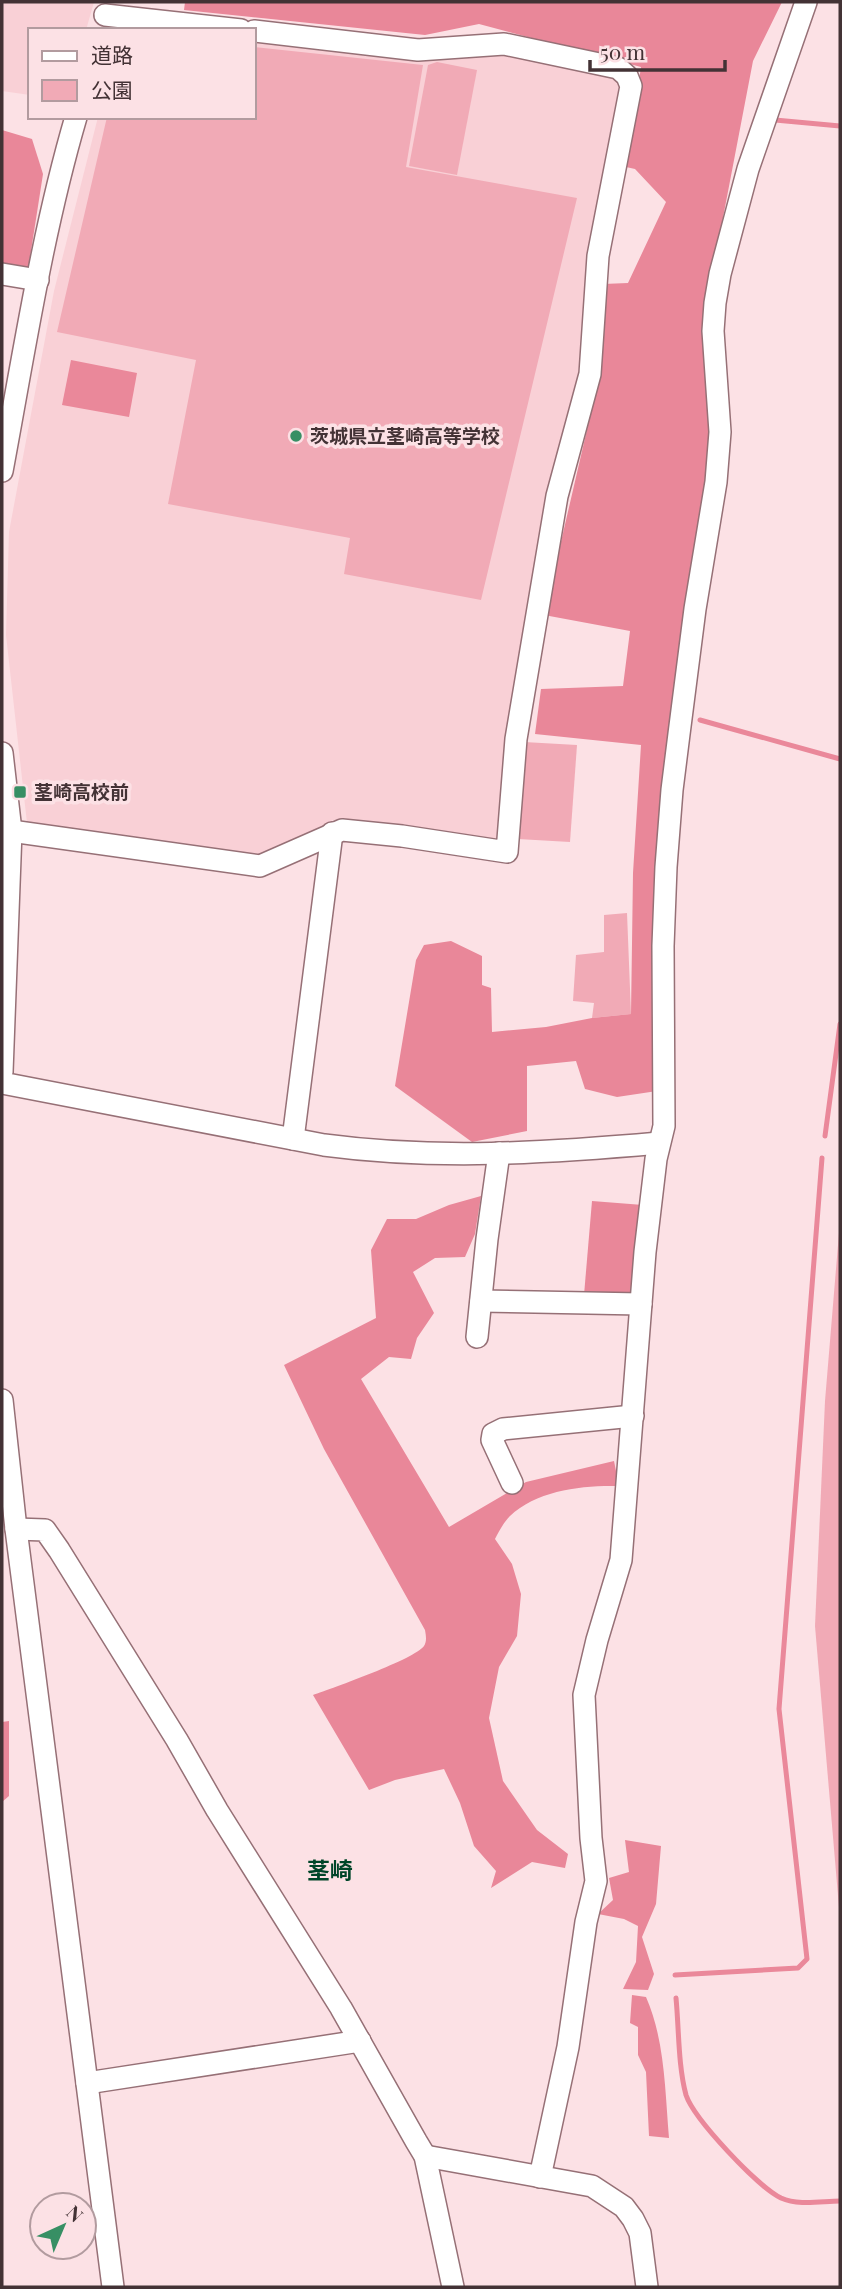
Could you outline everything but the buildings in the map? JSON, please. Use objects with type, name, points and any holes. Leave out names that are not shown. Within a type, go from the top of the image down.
[{"type":"street","points":[[540,2177],[568,2047],[586,1922],[596,1881],[591,1838],[584,1695],[621,1560],[641,1304],[659,1143],[664,1126],[663,946],[672,790],[720,432],[713,331],[715,303],[748,169],[806,2]]},
{"type":"street","points":[[105,16],[222,28]]},
{"type":"street","points":[[11,831],[260,866],[342,830],[507,852],[516,739],[557,496],[590,374],[598,256],[631,86],[627,76],[618,68],[504,44],[418,50],[256,31]]},
{"type":"street","points":[[2,471],[38,280],[64,157],[75,119]]},
{"type":"street","points":[[2,274],[38,280]]},
{"type":"street","points":[[2,753],[11,831],[2,1072]]},
{"type":"street","points":[[293,1139],[332,834]]},
{"type":"street","points":[[2,1083],[374,1152],[434,1155],[545,1153],[659,1143]]},
{"type":"street","points":[[477,1337],[499,1153]]},
{"type":"street","points":[[481,1301],[641,1304]]},
{"type":"street","points":[[2,1400],[16,1529],[113,2287]]},
{"type":"street","points":[[512,1483],[492,1440],[493,1434],[503,1429],[633,1416]]},
{"type":"street","points":[[16,1529],[45,1530],[59,1550],[360,2041],[425,2156],[453,2287]]},
{"type":"street","points":[[87,2083],[360,2041]]},
{"type":"street","points":[[425,2156],[592,2186],[624,2207],[640,2233],[647,2287]]},
{"type":"shaded area","points":[[2,2],[94,2],[87,28],[28,28],[28,95],[2,91]]},
{"type":"shaded area","points":[[185,2],[782,2],[753,61],[707,301],[714,433],[666,785],[657,1091],[617,1097],[585,1089],[576,1061],[527,1066],[527,1131],[472,1142],[395,1086],[416,960],[424,945],[451,941],[482,956],[482,985],[491,988],[492,1032],[631,1014],[633,873],[641,745],[535,734],[541,689],[623,686],[630,631],[544,615],[599,378],[603,284],[628,283],[666,202],[635,169],[626,167],[641,67],[479,24],[425,35],[184,10]]},
{"type":"shaded area","name":"茨城県立茎崎高等学校","points":[[256,42],[425,60],[503,50],[612,72],[622,86],[580,378],[501,835],[495,840],[333,820],[259,860],[27,823],[6,635],[9,532],[54,291],[97,119],[256,119]]},
{"type":"shaded area","points":[[2,130],[32,139],[43,174],[28,270],[2,266]]},
{"type":"shaded area","points":[[71,360],[137,373],[129,417],[62,405]]},
{"type":"shaded area","points":[[481,1196],[475,1234],[465,1257],[435,1258],[413,1272],[434,1313],[417,1338],[411,1359],[389,1357],[361,1379],[449,1527],[526,1482],[614,1461],[619,1486],[576,1488],[533,1500],[510,1516],[495,1539],[512,1564],[521,1594],[517,1636],[499,1667],[489,1718],[503,1781],[537,1830],[568,1854],[565,1868],[532,1862],[491,1888],[496,1871],[474,1846],[460,1803],[444,1769],[395,1780],[369,1790],[313,1695],[406,1658],[424,1646],[426,1636],[324,1449],[284,1365],[376,1318],[371,1250],[387,1219],[416,1219],[449,1205]]},
{"type":"shaded area","points":[[592,1201],[643,1205],[636,1299],[584,1295]]},
{"type":"shaded area","points":[[9,1721],[9,1796],[2,1802],[2,1722]]},
{"type":"shaded area","points":[[625,1840],[661,1846],[656,1904],[642,1937],[654,1974],[648,1990],[623,1989],[636,1962],[638,1926],[624,1919],[598,1914],[613,1900],[609,1878],[629,1872]]},
{"type":"shaded area","points":[[632,1995],[646,1997],[657,2031],[669,2138],[649,2136],[646,2072],[638,2055],[638,2027],[630,2023]]},
{"type":"green space","points":[[256,47],[423,65],[406,167],[577,198],[481,600],[344,574],[350,538],[168,504],[196,360],[57,332],[107,119],[256,119]]},
{"type":"green space","points":[[437,62],[477,70],[457,175],[409,166],[428,65]]},
{"type":"green space","points":[[524,742],[577,745],[570,842],[518,839]]},
{"type":"green space","points":[[627,913],[631,1014],[592,1018],[594,1003],[573,1001],[576,955],[604,952],[604,915]]},
{"type":"green space","points":[[840,1221],[840,1919],[815,1626],[825,1401]]},
{"type":"waterway","points":[[775,120],[840,126]]},
{"type":"waterway","points":[[700,720],[840,759]]},
{"type":"waterway","points":[[825,1136],[840,1024]]},
{"type":"waterway","points":[[675,1975],[798,1968],[807,1959],[779,1709],[822,1158]]},
{"type":"waterway","points":[[676,1998],[683,2083],[691,2106],[701,2120],[743,2167],[781,2198],[803,2202],[840,2201]]},
{"type":"place","name":"茨城県立茎崎高等学校","points":[[296,436]]},
{"type":"place","name":"茎崎高校前","points":[[20,792]]},
{"type":"district","name":"茎崎","points":[[330,1871]]}]
